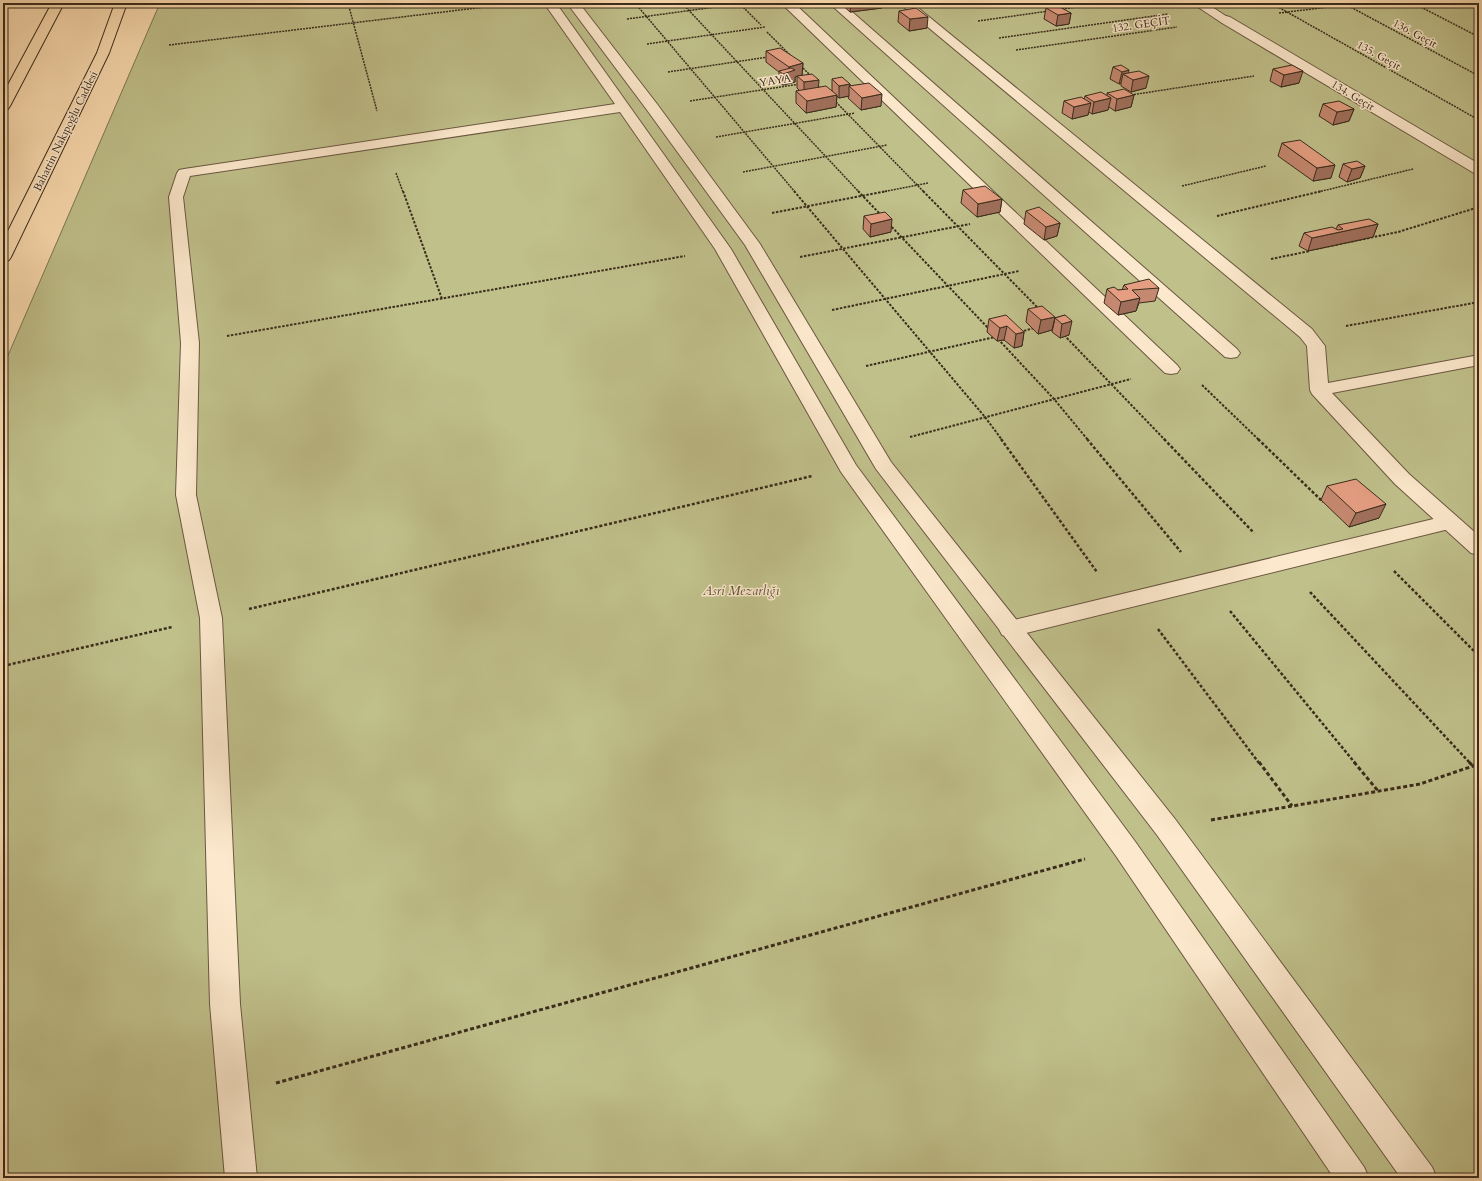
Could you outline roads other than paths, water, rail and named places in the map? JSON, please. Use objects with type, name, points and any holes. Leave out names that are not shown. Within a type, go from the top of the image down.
[{"type":"main road","points":[[3,106],[58,3]]},
{"type":"main road","name":"Bahattin Nakıpoğlu Caddesi","points":[[3,257],[103,53],[121,3]]},
{"type":"street","points":[[550,3],[723,249],[848,468],[1126,848],[1353,1178]]},
{"type":"street","points":[[573,3],[752,244],[874,447],[883,465],[1166,828],[1421,1178]]},
{"type":"street","points":[[787,3],[1171,369]]},
{"type":"street","points":[[835,3],[1231,353]]},
{"type":"street","points":[[905,3],[1306,333],[1316,346],[1320,390],[1402,480],[1479,548]]},
{"type":"street","name":"134. Geçit","points":[[1202,6],[1479,170]]},
{"type":"street","points":[[241,1178],[225,1004],[211,618],[186,495],[190,342],[176,197],[184,173],[624,107]]},
{"type":"street","points":[[1320,390],[1479,360]]},
{"type":"street","points":[[1010,629],[1450,522]]},
{"type":"park label","name":"Asri Mezarlığı","points":[[741,590]]}]
